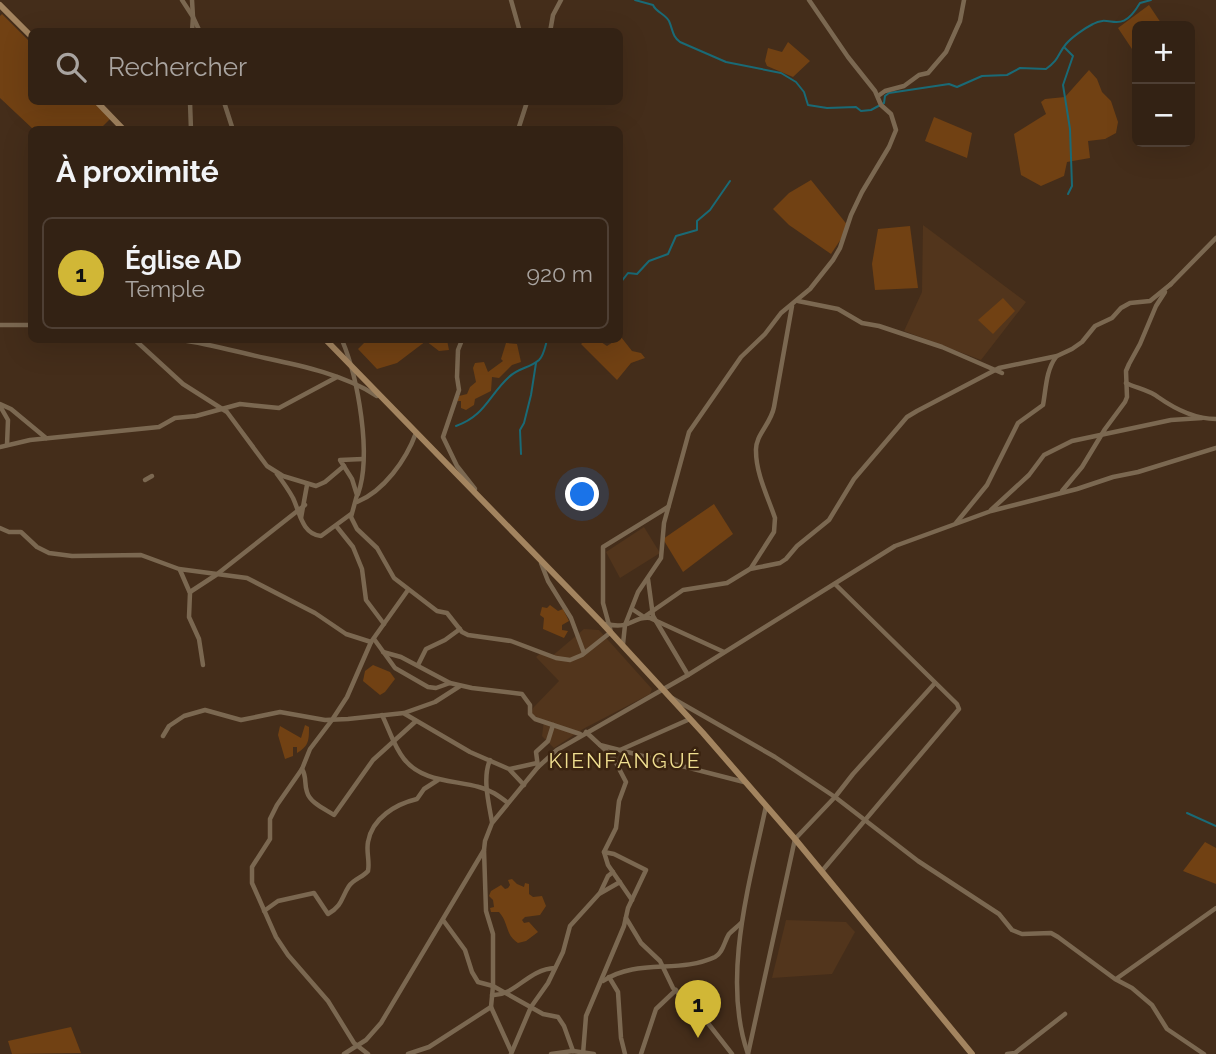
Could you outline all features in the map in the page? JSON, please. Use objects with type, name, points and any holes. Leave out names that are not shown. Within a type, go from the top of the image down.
[{"type":"main road","points":[[0,5],[28,33]]},
{"type":"main road","points":[[100,105],[120,126]]},
{"type":"main road","points":[[329,343],[541,563],[604,623],[766,805],[972,1054]]},
{"type":"street","points":[[182,0],[198,28]]},
{"type":"street","points":[[192,0],[192,28]]},
{"type":"street","points":[[510,0],[519,28]]},
{"type":"street","points":[[551,28],[553,15],[561,0]]},
{"type":"street","points":[[623,645],[625,627],[638,592],[661,558],[662,534],[679,464],[692,426],[728,372],[781,313],[810,289],[840,248],[851,215],[896,130],[891,114],[882,106],[878,96],[809,0]]},
{"type":"street","points":[[878,96],[928,73],[946,52],[960,21],[964,0]]},
{"type":"street","points":[[190,105],[191,126]]},
{"type":"street","points":[[224,105],[232,126]]},
{"type":"street","points":[[519,126],[526,105]]},
{"type":"street","points":[[955,524],[987,485],[1018,424],[1043,405],[1045,383],[1053,360],[1082,342],[1096,326],[1112,318],[1121,308],[1130,303],[1150,301],[1171,284],[1216,238]]},
{"type":"street","points":[[1061,492],[1082,467],[1125,402],[1129,364],[1157,303],[1171,284]]},
{"type":"street","points":[[798,301],[838,309],[862,323],[929,343],[1002,373]]},
{"type":"street","points":[[751,569],[774,532],[775,519],[757,465],[755,448],[774,409],[792,305]]},
{"type":"street","points":[[0,325],[28,325]]},
{"type":"street","points":[[138,343],[178,379],[223,408],[262,461],[277,473],[316,486],[344,467]]},
{"type":"street","points":[[200,343],[225,347],[337,377],[355,383],[386,402]]},
{"type":"street","points":[[277,473],[289,491],[300,519],[317,537],[336,527],[351,513],[357,502],[363,458],[362,426],[351,365],[343,343]]},
{"type":"street","points":[[461,343],[458,350],[459,390],[443,437],[457,466],[485,504]]},
{"type":"street","points":[[669,506],[603,547],[604,623],[625,627],[683,590],[727,583],[751,569],[780,563],[829,520],[854,479],[907,417],[971,384],[982,375],[1014,364],[1057,356]]},
{"type":"street","points":[[0,447],[47,438],[157,427],[175,418],[247,404],[279,408],[337,377]]},
{"type":"street","points":[[1126,383],[1157,396],[1172,407],[1202,418]]},
{"type":"street","points":[[0,405],[11,409],[47,438]]},
{"type":"street","points":[[0,405],[8,421],[7,446]]},
{"type":"street","points":[[990,511],[1030,475],[1044,455],[1072,441],[1171,420],[1216,419]]},
{"type":"street","points":[[357,502],[373,493],[394,471],[416,433]]},
{"type":"street","points":[[512,1053],[491,1007],[493,934],[486,909],[484,850],[492,823],[537,765],[583,733],[665,693],[688,674],[895,546],[990,511],[1216,448]]},
{"type":"street","points":[[357,495],[352,478],[340,460],[363,458]]},
{"type":"street","points":[[145,480],[152,476]]},
{"type":"street","points":[[300,519],[307,485]]},
{"type":"street","points":[[190,592],[216,575],[304,505]]},
{"type":"street","points":[[351,513],[358,529],[377,548],[390,573],[437,611],[447,613],[468,635],[512,641],[566,660],[584,653],[611,632]]},
{"type":"street","points":[[290,516],[300,519]]},
{"type":"street","points":[[336,527],[353,547],[362,569],[366,600],[384,624]]},
{"type":"street","points":[[0,528],[9,532],[21,532],[37,547],[49,553],[72,556],[141,555],[179,569],[257,581],[276,594],[327,620],[346,634],[373,640],[395,668],[428,687],[436,688],[450,683]]},
{"type":"street","points":[[541,563],[548,581],[571,618],[584,653]]},
{"type":"street","points":[[179,569],[190,592],[189,617],[200,643],[203,665]]},
{"type":"street","points":[[648,579],[652,610],[688,674]]},
{"type":"street","points":[[822,871],[921,752],[958,713],[957,704],[835,584]]},
{"type":"street","points":[[369,1054],[354,1044],[345,1033],[328,1001],[276,937],[251,879],[252,867],[270,839],[270,820],[277,805],[302,769],[310,749],[347,697],[373,640],[408,590]]},
{"type":"street","points":[[632,609],[644,617],[724,652]]},
{"type":"street","points":[[418,665],[428,648],[460,629]]},
{"type":"street","points":[[383,652],[401,657],[450,683],[522,694],[535,719],[583,733],[613,757],[626,782],[619,801],[616,828],[604,852]]},
{"type":"street","points":[[748,1054],[795,839],[935,683]]},
{"type":"street","points":[[163,736],[169,726],[184,716],[205,710],[241,720],[280,712],[332,720],[404,713],[435,702],[460,686]]},
{"type":"street","points":[[665,693],[775,757],[835,797],[918,861],[999,914],[1012,930],[1022,934],[1051,933],[1115,979],[1132,988],[1152,1005],[1167,1029],[1203,1054]]},
{"type":"street","points":[[404,713],[509,769],[524,785]]},
{"type":"street","points":[[382,715],[405,761],[438,780],[487,790],[508,803]]},
{"type":"street","points":[[620,751],[690,719]]},
{"type":"street","points":[[302,769],[307,795],[334,814],[373,760],[416,721]]},
{"type":"street","points":[[537,765],[536,752],[548,741],[553,725]]},
{"type":"street","points":[[600,746],[667,764],[706,771],[748,784]]},
{"type":"street","points":[[490,760],[487,768],[487,790],[492,823]]},
{"type":"street","points":[[509,769],[537,765]]},
{"type":"street","points":[[264,911],[278,901],[314,894],[328,914],[335,910],[345,899],[351,884],[368,871],[368,842],[379,819],[400,803],[417,799],[426,787],[438,780]]},
{"type":"street","points":[[748,1054],[738,1014],[738,945],[766,805]]},
{"type":"street","points":[[344,1054],[366,1040],[381,1023],[484,850]]},
{"type":"street","points":[[604,852],[613,872],[632,900]]},
{"type":"street","points":[[583,1054],[586,1017],[646,870],[614,854],[604,852]]},
{"type":"street","points":[[512,1053],[531,1007],[548,984],[563,952],[570,926],[599,894],[613,872]]},
{"type":"street","points":[[599,894],[620,881]]},
{"type":"street","points":[[1115,979],[1216,908]]},
{"type":"street","points":[[626,918],[641,943],[664,967],[676,990],[707,1022],[732,1054]]},
{"type":"street","points":[[443,920],[465,950],[475,978],[543,1014],[559,1018],[573,1051]]},
{"type":"street","points":[[601,983],[609,977],[636,968],[690,964],[719,955],[730,933],[742,923]]},
{"type":"street","points":[[492,995],[505,993],[540,970],[555,968]]},
{"type":"street","points":[[609,977],[618,992],[621,1038],[625,1054]]},
{"type":"street","points":[[641,1054],[656,1009],[676,990]]},
{"type":"street","points":[[408,1054],[429,1047],[491,1007]]},
{"type":"street","points":[[1007,1054],[1014,1053],[1065,1014]]},
{"type":"street","points":[[551,1054],[573,1051],[594,1054]]},
{"type":"shaded area","points":[[1149,5],[1160,21],[1132,21],[1132,49],[1118,28]]},
{"type":"shaded area","points":[[2,14],[28,40],[28,105],[100,105],[112,117],[103,126],[30,126],[0,98]]},
{"type":"shaded area","points":[[788,42],[810,61],[793,77],[767,66],[765,61],[768,48],[782,52]]},
{"type":"shaded area","points":[[1089,70],[1097,79],[1102,92],[1111,101],[1118,122],[1116,133],[1105,139],[1088,141],[1090,158],[1067,162],[1064,176],[1041,186],[1021,175],[1014,134],[1046,114],[1041,102],[1045,99],[1065,97]]},
{"type":"shaded area","points":[[934,117],[972,133],[967,158],[925,141]]},
{"type":"shaded area","points":[[811,180],[849,227],[831,254],[789,225],[773,209],[789,193]]},
{"type":"shaded area","points":[[923,225],[1026,302],[981,360],[904,331],[922,292]]},
{"type":"shaded area","points":[[910,226],[918,288],[875,290],[872,264],[878,229]]},
{"type":"shaded area","points":[[1003,298],[1015,311],[993,334],[978,320]]},
{"type":"shaded area","points":[[623,340],[632,351],[641,353],[645,358],[631,363],[617,380],[581,344],[602,343],[607,346],[623,343]]},
{"type":"shaded area","points":[[364,343],[423,343],[397,363],[377,369],[358,349]]},
{"type":"shaded area","points":[[429,343],[448,343],[449,350],[439,351]]},
{"type":"shaded area","points":[[506,343],[517,344],[521,362],[512,365],[499,378],[492,377],[491,391],[475,399],[474,405],[466,410],[461,408],[461,401],[457,401],[459,396],[467,394],[476,382],[473,368],[475,363],[484,362],[488,372],[503,361],[501,359]]},
{"type":"shaded area","points":[[714,504],[733,534],[683,572],[663,539]]},
{"type":"shaded area","points":[[644,527],[660,553],[620,578],[606,552]]},
{"type":"shaded area","points":[[550,605],[558,611],[563,609],[569,621],[562,625],[562,630],[568,631],[564,638],[543,629],[544,618],[540,615],[542,607],[547,608]]},
{"type":"shaded area","points":[[584,629],[599,630],[652,689],[650,694],[583,729],[554,748],[542,736],[544,721],[531,714],[533,708],[559,681],[536,657],[541,653],[551,657]]},
{"type":"shaded area","points":[[373,665],[390,672],[395,679],[380,695],[363,681],[365,671]]},
{"type":"shaded area","points":[[305,725],[309,727],[306,745],[297,753],[297,747],[293,747],[293,756],[285,759],[278,735],[280,726],[301,738]]},
{"type":"shaded area","points":[[1205,842],[1216,848],[1216,884],[1183,871]]},
{"type":"shaded area","points":[[512,879],[524,887],[525,883],[529,884],[529,894],[533,897],[542,896],[546,906],[540,915],[522,920],[524,923],[529,922],[538,932],[526,941],[518,943],[511,936],[499,912],[491,912],[490,908],[494,907],[489,896],[491,891],[501,885],[505,889],[508,888],[508,880]]},
{"type":"shaded area","points":[[786,920],[846,922],[855,932],[832,974],[772,978]]},
{"type":"shaded area","points":[[71,1027],[81,1053],[12,1054],[8,1041]]},
{"type":"waterway","points":[[635,0],[653,5],[669,21],[680,42],[726,62],[781,73],[796,82],[804,92],[808,105],[827,108],[856,107],[861,111],[871,110],[884,103],[885,96],[889,93],[949,84],[957,87],[982,76],[1007,75],[1020,68],[1046,69],[1056,60],[1066,44],[1083,30],[1099,21],[1121,22],[1127,19],[1140,3],[1151,0]]},
{"type":"waterway","points":[[1065,48],[1073,56],[1063,85],[1070,129],[1072,186],[1068,194]]},
{"type":"waterway","points":[[623,279],[628,273],[637,274],[649,261],[668,254],[676,236],[697,230],[697,221],[710,210],[730,181]]},
{"type":"waterway","points":[[456,426],[474,417],[513,374],[539,360],[546,343]]},
{"type":"waterway","points":[[521,454],[520,430],[531,395],[536,363]]},
{"type":"waterway","points":[[1187,813],[1216,826]]},
{"type":"place","name":"Église AD","points":[[698,1038]]},
{"type":"district","name":"KIENFANGUÉ","points":[[625,760]]}]
